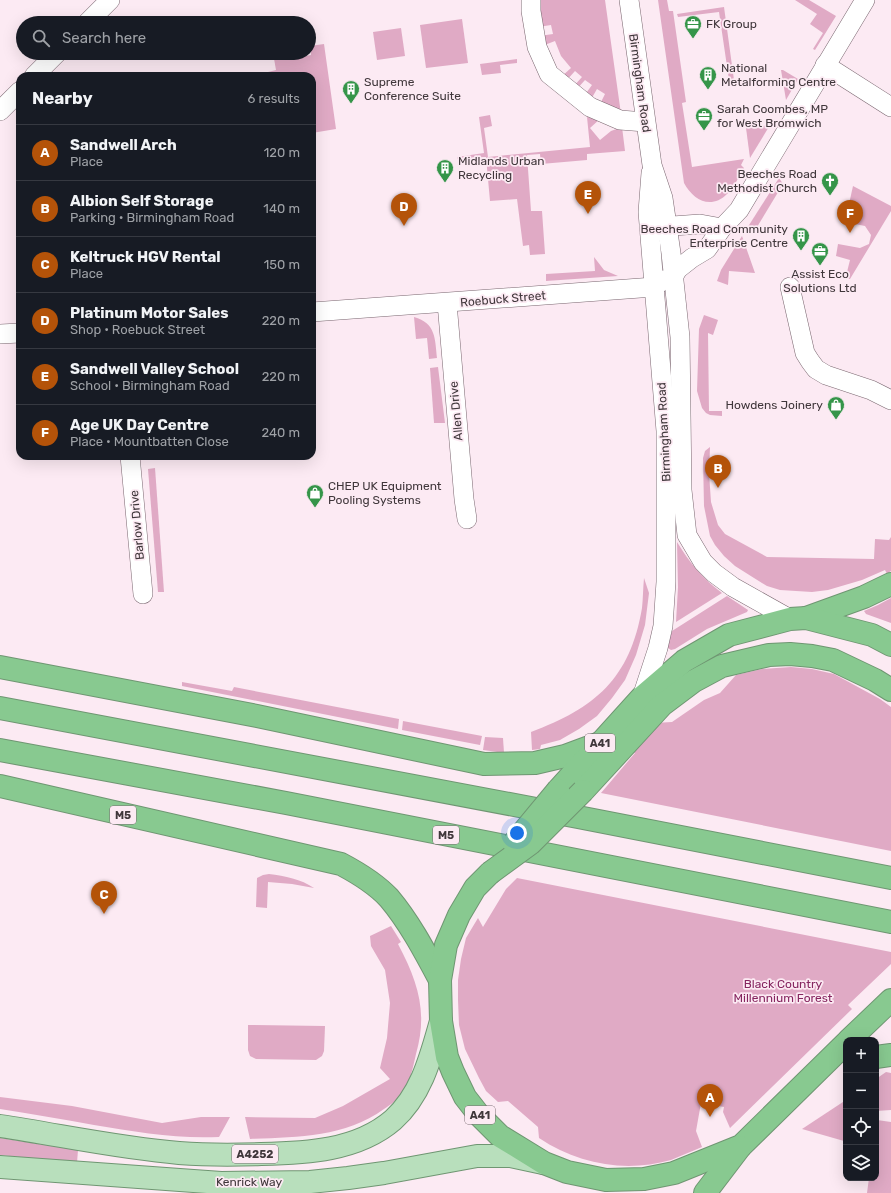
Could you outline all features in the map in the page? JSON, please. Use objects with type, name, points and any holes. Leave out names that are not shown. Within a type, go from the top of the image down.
[{"type":"highway","name":"A41","points":[[741,1146],[674,1173],[644,1179],[606,1180],[566,1172],[544,1163],[500,1136],[479,1115],[466,1097],[447,1058],[441,1020],[440,980],[446,944],[459,915],[475,888],[490,873],[558,790],[642,697],[684,661],[729,635],[798,618],[864,597],[891,584]]},
{"type":"highway","name":"A41","points":[[798,618],[872,635],[891,645]]},
{"type":"highway","points":[[490,873],[531,843],[583,792],[662,705],[694,681],[722,666],[769,655],[790,654],[812,656],[833,660],[875,680],[891,690]]},
{"type":"highway","points":[[0,667],[257,716],[484,764],[535,763],[565,756],[600,743]]},
{"type":"highway","points":[[0,708],[578,817],[891,878]]},
{"type":"highway","name":"M5","points":[[0,750],[301,806],[891,922]]},
{"type":"highway","name":"M5","points":[[0,786],[341,864],[359,873],[388,897],[404,917],[420,942],[440,980]]},
{"type":"highway","points":[[852,1037],[891,1000]]},
{"type":"highway","name":"A41","points":[[705,1193],[741,1146],[843,1046]]},
{"type":"highway","points":[[879,1057],[891,1055]]},
{"type":"highway","points":[[816,1072],[843,1062]]},
{"type":"highway","name":"A41","points":[[566,1172],[590,1193]]},
{"type":"main road","name":"A4252","points":[[0,1126],[180,1153],[232,1155],[294,1154],[330,1149],[358,1140],[378,1130],[393,1119],[407,1104],[419,1086],[428,1064],[441,1020]]},
{"type":"main road","name":"Kenrick Way","points":[[0,1167],[221,1183],[310,1182],[384,1174],[478,1156],[510,1156],[544,1163]]},
{"type":"street","points":[[94,16],[110,0]]},
{"type":"street","points":[[531,0],[536,47],[549,74],[590,107],[620,120],[646,122]]},
{"type":"street","name":"Birmingham Road","points":[[629,0],[652,165],[673,223],[671,253],[680,337],[682,490],[688,535],[703,562],[714,573],[733,587],[798,618]]},
{"type":"street","points":[[673,277],[678,269],[707,249],[722,228],[742,205],[865,0]]},
{"type":"street","points":[[38,72],[50,60]]},
{"type":"street","points":[[825,65],[891,107]]},
{"type":"street","points":[[0,111],[16,95]]},
{"type":"street","name":"Birmingham Road","points":[[642,697],[658,648],[663,626],[666,582],[666,431],[648,212],[652,165]]},
{"type":"street","points":[[652,266],[662,252],[659,227],[673,223],[700,224],[722,228]]},
{"type":"street","points":[[654,287],[663,281],[663,269],[671,253]]},
{"type":"street","name":"Roebuck Street","points":[[316,312],[654,287]]},
{"type":"street","points":[[790,287],[805,353],[816,369],[871,390],[891,400]]},
{"type":"street","name":"Allen Drive","points":[[447,303],[467,519]]},
{"type":"street","points":[[0,334],[16,333]]},
{"type":"street","name":"Barlow Drive","points":[[130,460],[143,594]]},
{"type":"green space","points":[[535,0],[605,0],[621,114],[599,106],[605,94],[597,89],[590,101],[584,96],[592,85],[585,80],[576,90],[573,87],[582,77],[575,71],[566,81],[561,77],[571,68],[561,56],[555,41],[542,46],[539,36],[553,34],[551,25],[538,27]]},
{"type":"green space","points":[[658,0],[667,0],[669,11],[673,11],[686,102],[682,103],[692,167],[744,159],[741,165],[744,168],[732,189],[721,199],[715,201],[703,201],[697,198],[684,183]]},
{"type":"green space","points":[[795,0],[809,0],[836,16],[815,50],[813,49],[823,33],[810,24],[817,14]]},
{"type":"green space","points":[[724,7],[734,80],[729,80],[719,12],[678,17],[677,14]]},
{"type":"green space","points":[[462,19],[468,63],[426,68],[420,25]]},
{"type":"green space","points":[[401,28],[405,56],[377,60],[373,32]]},
{"type":"green space","points":[[324,44],[336,129],[316,132],[316,72],[268,72],[276,70],[274,60],[316,60],[316,45]]},
{"type":"green space","points":[[517,59],[517,63],[500,65],[501,73],[482,75],[480,64]]},
{"type":"green space","points":[[781,70],[798,79],[786,100]]},
{"type":"green space","points":[[490,115],[492,126],[484,128],[488,157],[590,147],[587,117],[600,119],[590,128],[600,140],[611,131],[622,127],[625,151],[587,154],[587,160],[541,164],[540,154],[527,155],[531,211],[542,211],[545,254],[530,255],[529,245],[523,246],[517,199],[490,201],[486,157],[457,159],[457,157],[484,153],[479,117]]},
{"type":"green space","points":[[770,125],[750,158],[746,128]]},
{"type":"green space","points":[[779,178],[783,184],[754,232],[744,233]]},
{"type":"green space","points":[[853,186],[891,206],[891,211],[850,279],[831,278],[832,273],[846,276],[850,260],[836,256],[838,244],[860,248],[869,244],[871,235],[865,226],[845,222]]},
{"type":"green space","points":[[742,236],[755,273],[729,271],[728,285],[717,281],[721,270]]},
{"type":"green space","points":[[594,257],[604,270],[618,276],[546,281],[546,274],[595,271]]},
{"type":"green space","points":[[704,315],[718,320],[713,335],[708,333],[709,411],[722,411],[722,416],[710,415],[706,413],[702,408],[697,391],[699,329]]},
{"type":"green space","points":[[414,317],[427,323],[433,333],[437,358],[429,359],[427,338],[416,339]]},
{"type":"green space","points":[[438,367],[445,423],[434,423],[430,368]]},
{"type":"green space","points":[[710,447],[709,473],[711,502],[718,525],[725,534],[767,557],[874,559],[875,539],[889,540],[891,537],[891,571],[887,574],[885,570],[862,580],[828,590],[812,592],[780,590],[767,586],[735,566],[724,556],[710,536],[704,506],[703,458],[705,451]]},
{"type":"green space","points":[[155,468],[164,592],[158,592],[148,469]]},
{"type":"green space","points":[[677,542],[697,570],[722,593],[676,622],[678,587]]},
{"type":"green space","points":[[644,578],[649,593],[645,625],[636,655],[625,680],[597,716],[560,740],[541,745],[540,749],[532,750],[531,732],[554,723],[591,701],[606,688],[618,672],[629,654],[636,633],[642,608]]},
{"type":"green space","points":[[727,596],[748,610],[747,612],[707,629],[675,649],[671,650],[668,648],[672,631]]},
{"type":"green space","points":[[891,598],[891,623],[866,614],[864,611],[878,605]]},
{"type":"green space","points":[[791,667],[812,669],[834,674],[880,699],[891,707],[891,851],[601,793],[635,753],[629,749],[654,723],[672,722],[704,700],[720,693],[736,675],[762,669]]},
{"type":"green space","points":[[182,682],[232,691],[234,687],[399,719],[398,729],[182,686]]},
{"type":"green space","points":[[403,721],[482,736],[480,745],[402,730]]},
{"type":"green space","points":[[485,737],[503,738],[504,753],[483,750]]},
{"type":"green space","points":[[269,874],[293,878],[314,888],[268,882],[267,908],[256,907],[257,878]]},
{"type":"green space","name":"Black Country Millennium Forest","points":[[517,878],[891,952],[891,964],[848,1005],[852,1009],[730,1128],[723,1112],[724,1107],[701,1103],[696,1131],[702,1147],[671,1160],[654,1164],[619,1166],[602,1164],[570,1154],[539,1138],[538,1127],[508,1101],[498,1102],[486,1091],[465,1049],[459,1025],[458,980],[466,938],[478,918],[483,927],[506,889]]},
{"type":"green space","points":[[391,926],[401,942],[398,944],[416,984],[421,1011],[419,1039],[411,1075],[402,1094],[391,1104],[369,1119],[353,1126],[319,1134],[285,1138],[250,1139],[245,1117],[315,1118],[343,1106],[390,1079],[380,1068],[387,1038],[390,1003],[385,970],[371,946],[370,936]]},
{"type":"green space","points":[[248,1025],[325,1026],[324,1051],[322,1056],[316,1060],[256,1059],[250,1056],[248,1050]]},
{"type":"green space","points":[[886,1072],[891,1073],[891,1110],[879,1111],[879,1077]]},
{"type":"green space","points":[[0,1097],[72,1106],[162,1123],[201,1117],[230,1117],[219,1137],[172,1136],[125,1130],[0,1109]]},
{"type":"green space","points":[[843,1102],[843,1141],[802,1129]]},
{"type":"green space","points":[[879,1120],[891,1122],[891,1193],[867,1193],[869,1181],[879,1181]]},
{"type":"green space","points":[[0,1138],[78,1150],[77,1163],[0,1155]]},
{"type":"place","name":"FK Group","points":[[693,39]]},
{"type":"place","name":"National Metalforming Centre","points":[[708,90]]},
{"type":"place","name":"Supreme Conference Suite","points":[[351,104]]},
{"type":"place","name":"Sarah Coombes, MP for West Bromwich","points":[[704,131]]},
{"type":"place","name":"Midlands Urban Recycling","points":[[445,183]]},
{"type":"place","name":"Beeches Road Methodist Church","points":[[830,196]]},
{"type":"place","name":"Sandwell Valley School","points":[[588,214]]},
{"type":"place","name":"Platinum Motor Sales","points":[[404,226]]},
{"type":"place","name":"Age UK Day Centre","points":[[850,233]]},
{"type":"place","name":"Beeches Road Community Enterprise Centre","points":[[801,251]]},
{"type":"place","name":"Assist Eco Solutions Ltd","points":[[820,266]]},
{"type":"place","name":"Howdens Joinery","points":[[836,420]]},
{"type":"place","name":"Albion Self Storage","points":[[718,488]]},
{"type":"place","name":"CHEP UK Equipment Pooling Systems","points":[[315,508]]},
{"type":"place","name":"Keltruck HGV Rental","points":[[104,914]]},
{"type":"place","name":"Sandwell Arch","points":[[710,1117]]}]
